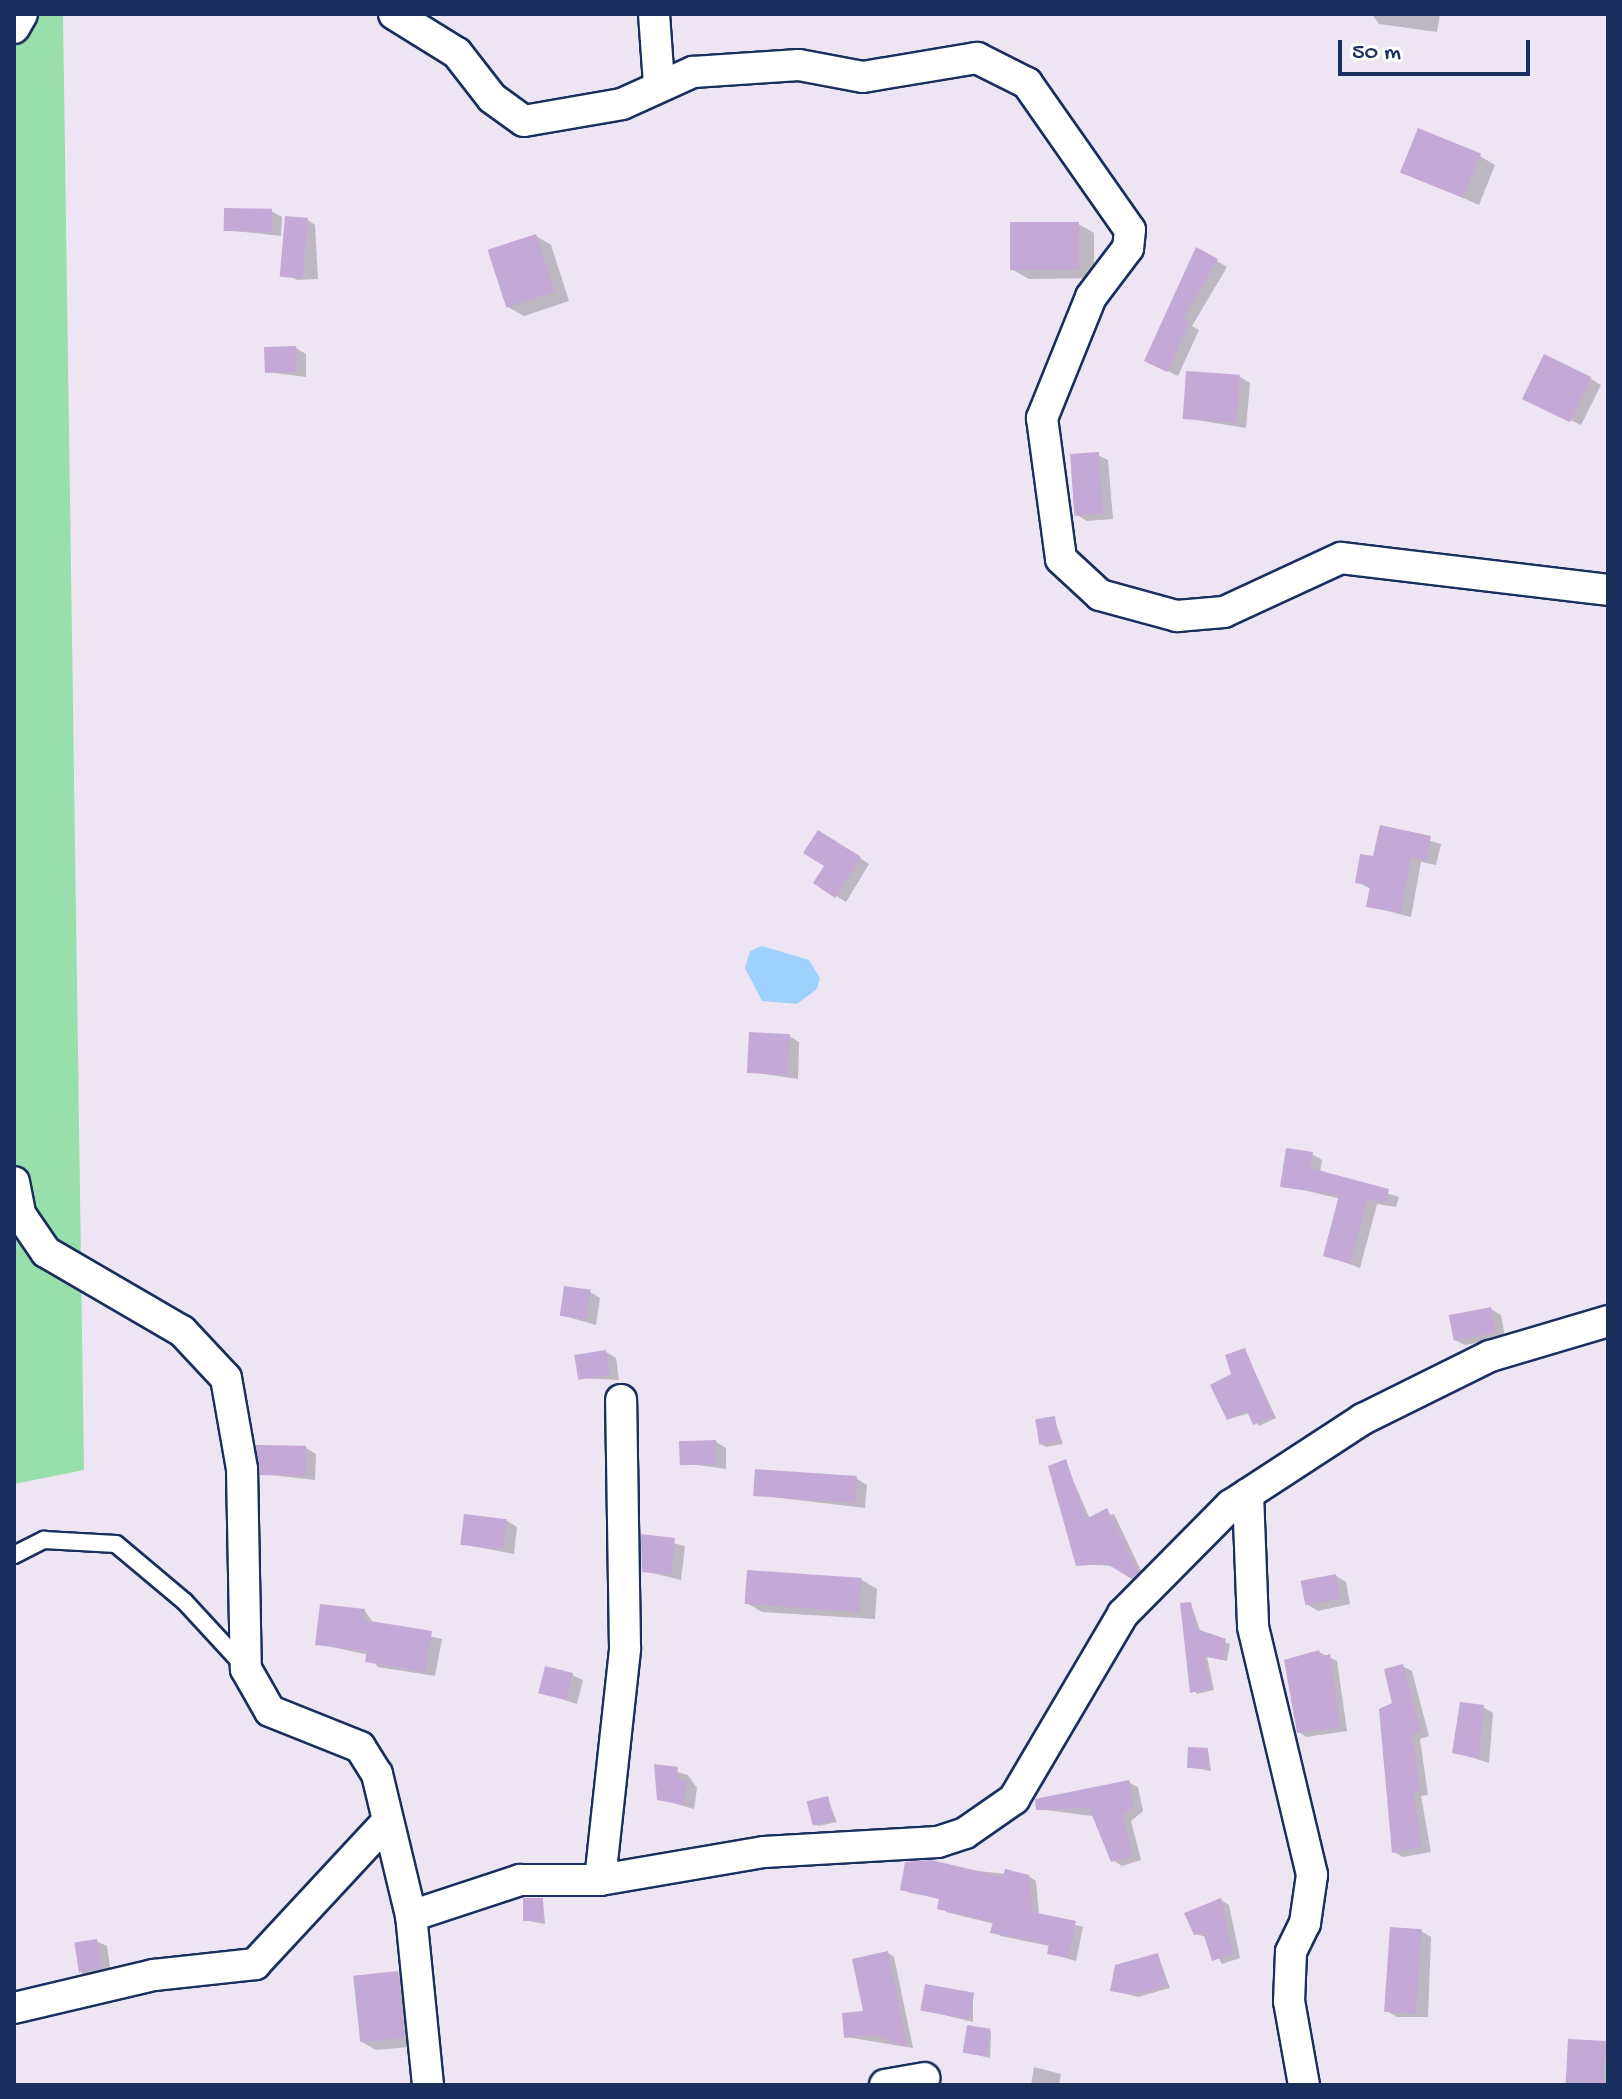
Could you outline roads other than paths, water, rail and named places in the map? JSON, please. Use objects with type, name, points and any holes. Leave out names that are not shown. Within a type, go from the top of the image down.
[{"type":"street","points":[[14,28],[22,14]]},
{"type":"street","points":[[394,14],[457,53],[492,98],[524,121],[622,104],[659,84],[693,72],[799,65],[863,77],[977,58],[1027,83],[1130,230],[1128,248],[1091,297],[1042,418],[1061,559],[1100,595],[1177,616],[1224,612],[1341,558],[1608,590]]},
{"type":"street","points":[[654,14],[659,84]]},
{"type":"street","points":[[14,1182],[20,1214],[46,1252],[182,1331],[226,1378],[242,1469],[246,1669],[270,1711],[360,1747],[377,1774],[384,1825],[411,1916],[428,2085]]},
{"type":"street","points":[[411,1916],[520,1880],[600,1880],[764,1852],[938,1842],[989,1821],[1014,1799],[1123,1614],[1248,1494],[1363,1419],[1490,1356],[1608,1321]]},
{"type":"street","points":[[600,1880],[625,1648],[621,1400]]},
{"type":"street","points":[[1248,1494],[1253,1627],[1312,1875],[1305,1923],[1291,1952],[1289,2001],[1304,2085]]},
{"type":"street","points":[[14,2008],[154,1975],[255,1964],[384,1825]]},
{"type":"street","points":[[885,2085],[924,2078]]},
{"type":"lane","points":[[14,1555],[44,1540],[116,1544],[185,1602],[246,1669]]},
{"type":"water","points":[[762,946],[809,960],[820,978],[817,989],[797,1004],[762,1001],[745,968],[750,951]]}]
